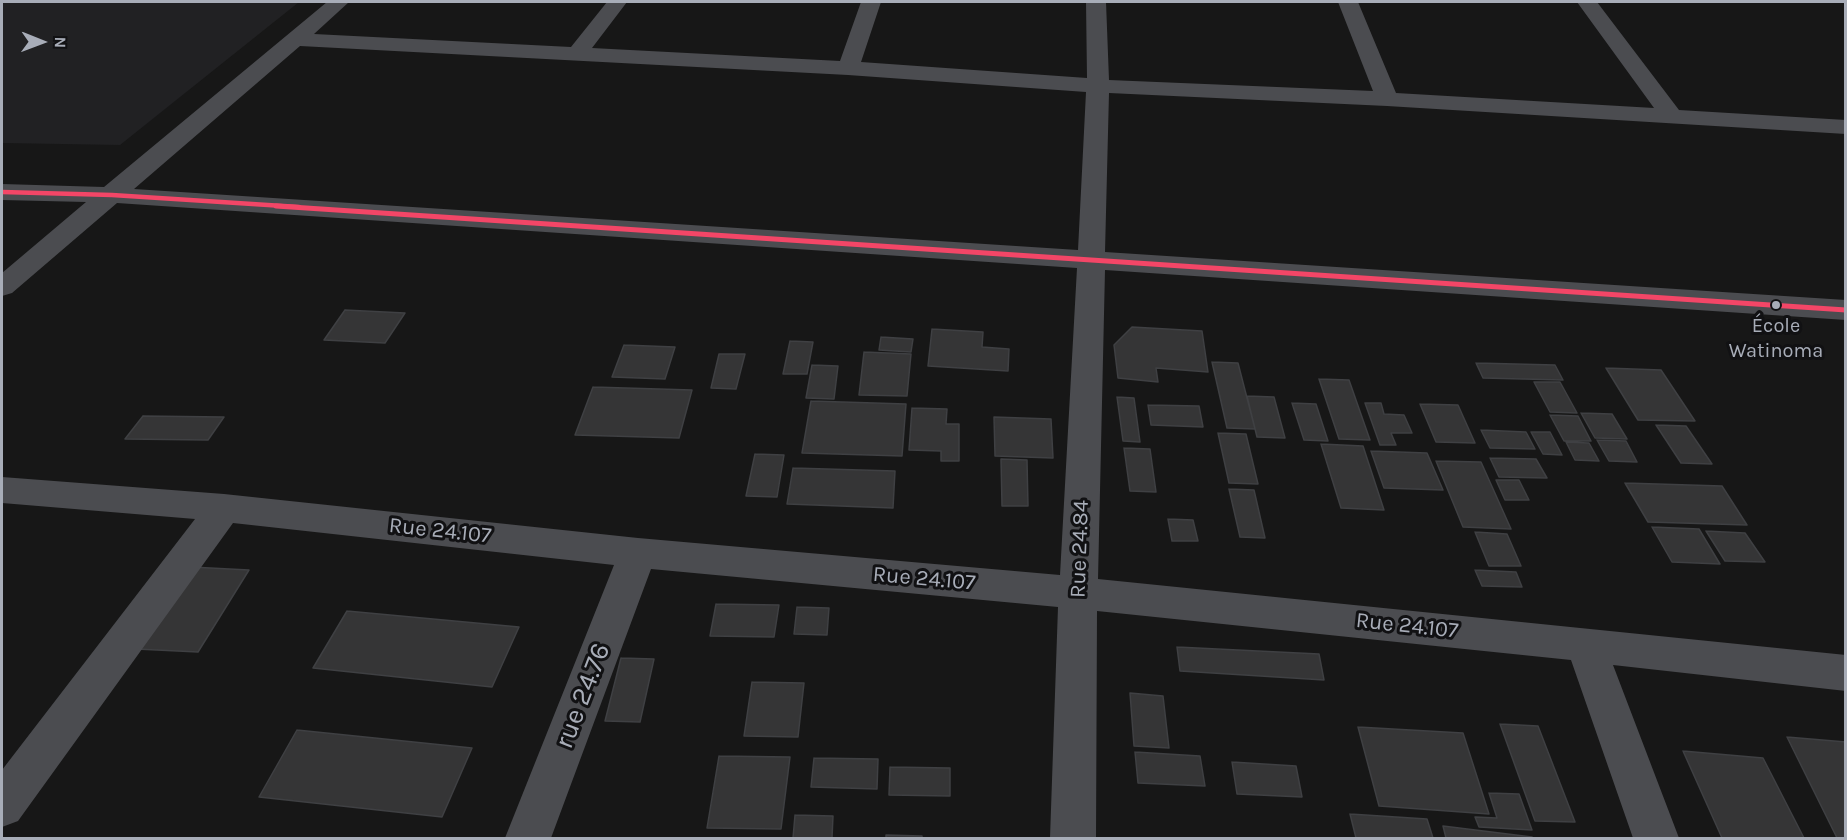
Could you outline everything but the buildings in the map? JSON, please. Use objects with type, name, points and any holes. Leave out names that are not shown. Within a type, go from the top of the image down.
[{"type":"street","points":[[2,287],[339,2]]},
{"type":"street","points":[[576,55],[616,2]]},
{"type":"street","points":[[848,68],[871,2]]},
{"type":"street","name":"Rue 24.84","points":[[1073,838],[1078,593],[1098,86],[1096,2]]},
{"type":"street","points":[[1348,2],[1388,99]]},
{"type":"street","points":[[1587,2],[1672,117]]},
{"type":"street","points":[[295,39],[848,68],[1098,86],[1388,99],[1845,127]]},
{"type":"street","points":[[2,192],[112,195],[1845,310]]},
{"type":"street","name":"Rue 24.107","points":[[2,490],[224,508],[638,553],[1078,593],[1585,644],[1845,673]]},
{"type":"street","points":[[2,805],[224,508]]},
{"type":"street","name":"rue 24.76","points":[[528,838],[638,553]]},
{"type":"street","points":[[1585,644],[1656,838]]},
{"type":"shaded area","points":[[2,2],[299,2],[120,145],[2,143]]},
{"type":"transit line","points":[[2,192],[112,195],[1846,310]]},
{"type":"place","name":"École Watinoma","points":[[1776,305]]}]
